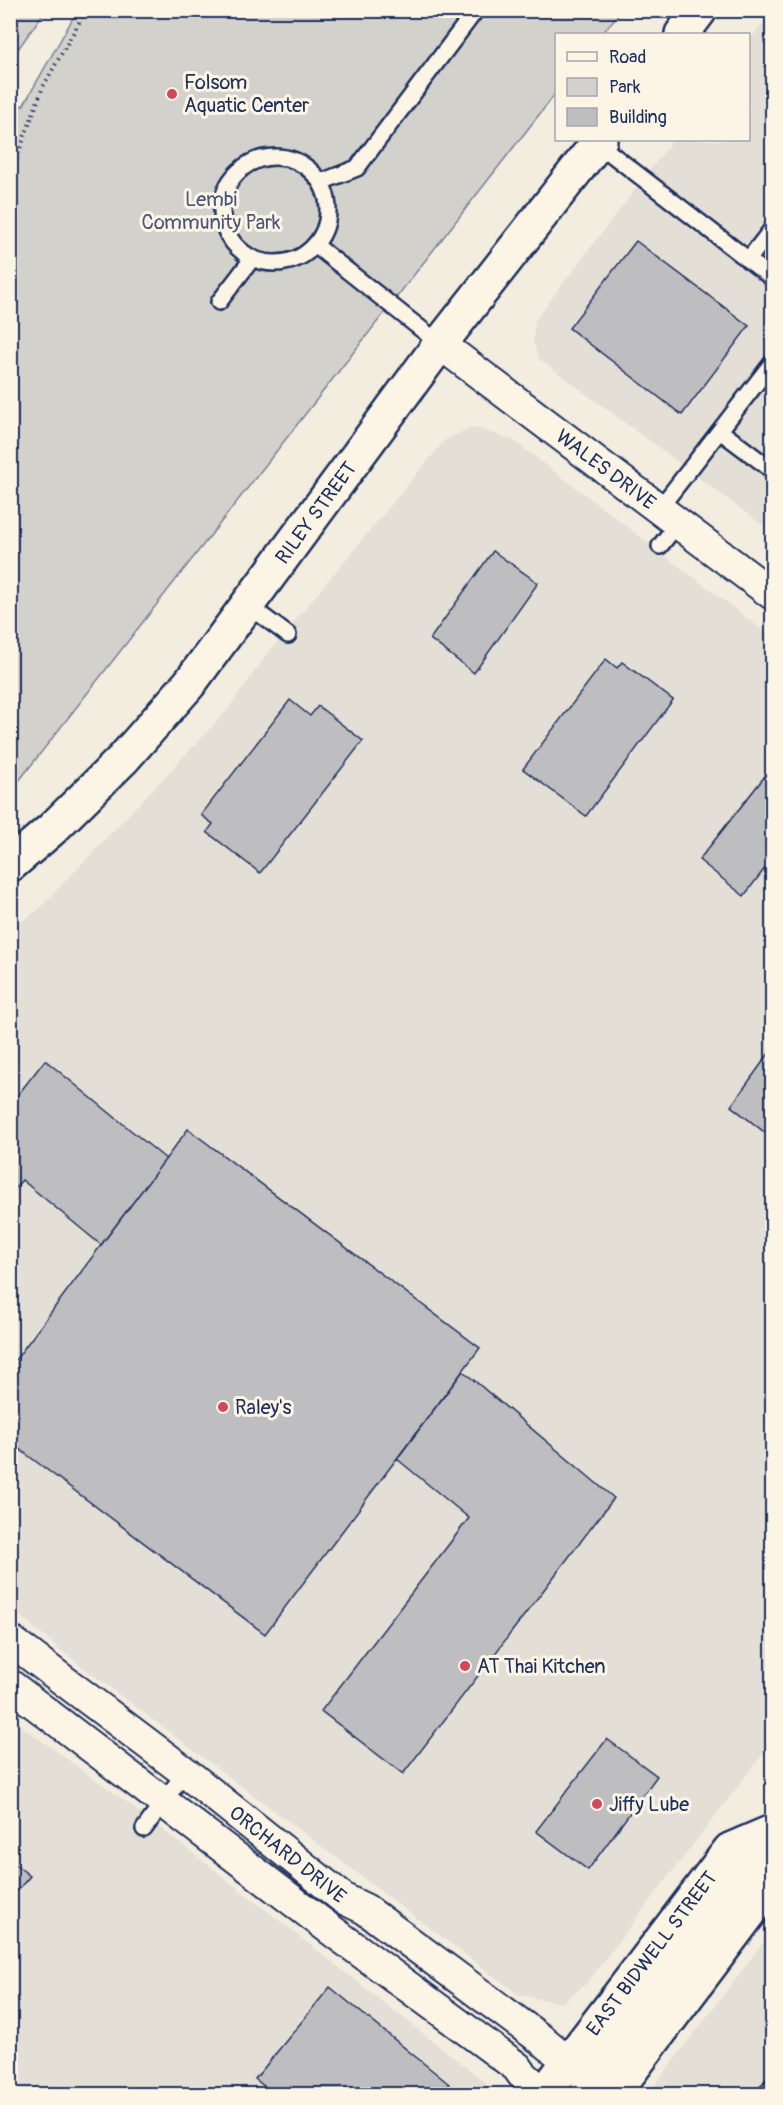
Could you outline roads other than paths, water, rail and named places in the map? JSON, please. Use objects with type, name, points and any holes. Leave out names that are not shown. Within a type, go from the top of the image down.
[{"type":"main road","points":[[683,33],[700,10]]},
{"type":"main road","name":"RILEY STREET","points":[[10,865],[52,829],[123,759],[189,684],[440,344],[599,141]]},
{"type":"main road","name":"EAST BIDWELL STREET","points":[[544,2094],[730,1850],[772,1832]]},
{"type":"main road","points":[[586,2094],[595,2074],[620,2035],[772,1839]]},
{"type":"main road","points":[[613,2094],[772,1883]]},
{"type":"main road","points":[[566,2094],[569,2062]]},
{"type":"street","name":"WALES DRIVE","points":[[440,344],[772,594]]},
{"type":"street","name":"ORCHARD DRIVE","points":[[10,1640],[185,1772],[344,1899],[365,1909],[569,2062]]},
{"type":"street","name":"ORCHARD DRIVE","points":[[10,1685],[331,1930],[517,2067],[544,2094]]},
{"type":"lane","points":[[321,182],[357,168],[476,10]]},
{"type":"lane","points":[[599,141],[772,278]]},
{"type":"lane","points":[[275,156],[293,159],[309,168],[321,182],[327,198],[328,215],[324,231],[315,245],[302,256],[286,263],[269,264],[252,259],[238,249],[227,235],[222,217],[223,199],[229,182],[241,168],[257,159],[275,156]]},
{"type":"lane","points":[[748,260],[772,229]]},
{"type":"lane","points":[[315,245],[440,344]]},
{"type":"lane","points":[[219,302],[252,259]]},
{"type":"lane","points":[[660,546],[669,516],[720,431],[772,363]]},
{"type":"lane","points":[[720,431],[772,470]]},
{"type":"lane","points":[[248,605],[288,635]]},
{"type":"lane","points":[[144,1828],[185,1772]]},
{"type":"lane","points":[[766,2094],[772,2086]]},
{"type":"place","name":"Folsom Aquatic Center","points":[[172,94]]},
{"type":"place","name":"Raley's","points":[[223,1407]]},
{"type":"place","name":"AT Thai Kitchen","points":[[465,1666]]},
{"type":"place","name":"Jiffy Lube","points":[[597,1804]]},
{"type":"park label","name":"Lembi Community Park","points":[[211,210]]}]
